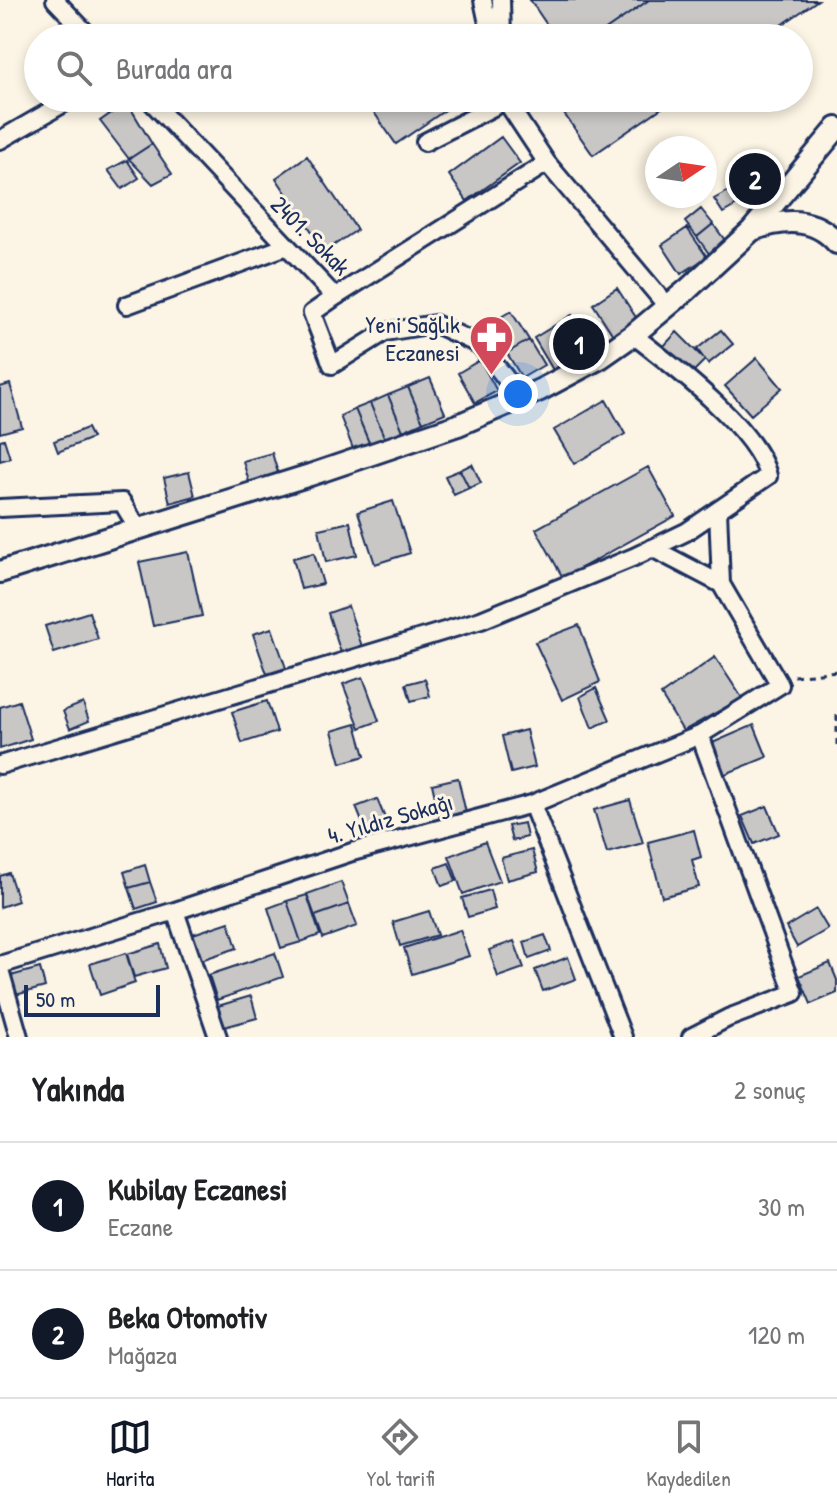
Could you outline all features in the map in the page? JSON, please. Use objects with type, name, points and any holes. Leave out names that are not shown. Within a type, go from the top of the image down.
[{"type":"street","points":[[55,0],[78,24]]},
{"type":"street","points":[[483,0],[488,24]]},
{"type":"street","points":[[501,0],[502,24]]},
{"type":"street","points":[[0,140],[49,112]]},
{"type":"street","name":"2401. Sokak","points":[[161,112],[335,297],[547,163]]},
{"type":"street","points":[[425,142],[482,112]]},
{"type":"street","points":[[513,112],[547,163],[667,306]]},
{"type":"street","points":[[0,572],[458,425],[521,398],[600,358],[633,335],[752,230],[837,128]]},
{"type":"street","points":[[752,230],[776,221],[803,221],[826,231],[837,243]]},
{"type":"street","points":[[127,305],[287,246]]},
{"type":"street","points":[[335,297],[312,313],[332,365],[385,332],[435,324],[480,345],[521,398]]},
{"type":"street","points":[[0,765],[481,620],[686,532],[768,476],[765,462],[746,436],[693,382],[633,335]]},
{"type":"street","points":[[0,508],[122,502],[138,529]]},
{"type":"street","points":[[718,510],[721,584],[780,685]]},
{"type":"street","points":[[652,548],[721,584]]},
{"type":"street","name":"4. Yıldız Sokağı","points":[[0,968],[352,852],[532,804],[700,735],[780,685]]},
{"type":"street","points":[[691,1037],[728,1018],[794,993],[700,735]]},
{"type":"street","points":[[532,804],[623,1037]]},
{"type":"street","points":[[175,911],[218,1037]]},
{"type":"street","points":[[0,968],[19,1037]]},
{"type":"path","points":[[780,685],[796,674],[837,671]]},
{"type":"path","points":[[836,745],[837,715]]},
{"type":"building","points":[[530,0],[649,0],[614,24],[546,24]]},
{"type":"building","points":[[649,0],[818,0],[783,24],[614,24]]},
{"type":"building","points":[[113,112],[133,112],[152,144],[129,159],[100,121]]},
{"type":"building","points":[[374,112],[443,112],[396,144]]},
{"type":"building","points":[[563,112],[656,112],[593,155]]},
{"type":"building","points":[[501,137],[520,163],[467,201],[449,175]]},
{"type":"building","points":[[152,144],[172,174],[153,184],[129,159]]},
{"type":"building","points":[[307,156],[357,230],[325,251],[276,178]]},
{"type":"building","points":[[127,160],[139,178],[122,189],[108,170]]},
{"type":"building","points":[[741,184],[749,198],[723,213],[717,197]]},
{"type":"building","points":[[701,209],[713,224],[697,237],[685,222]]},
{"type":"building","points":[[713,224],[727,243],[710,255],[697,237]]},
{"type":"building","points":[[687,228],[707,257],[681,274],[662,245]]},
{"type":"building","points":[[617,288],[637,319],[613,335],[593,304]]},
{"type":"building","points":[[511,311],[529,340],[507,353],[489,324]]},
{"type":"building","points":[[572,315],[594,352],[556,375],[534,338]]},
{"type":"building","points":[[721,330],[733,344],[708,364],[697,349]]},
{"type":"building","points":[[677,332],[705,360],[689,376],[661,349]]},
{"type":"building","points":[[529,340],[544,365],[522,378],[507,353]]},
{"type":"building","points":[[757,358],[782,388],[751,415],[725,386]]},
{"type":"building","points":[[480,360],[497,391],[475,403],[458,373]]},
{"type":"building","points":[[430,378],[445,413],[423,422],[408,387]]},
{"type":"building","points":[[10,384],[22,427],[0,433],[0,387]]},
{"type":"building","points":[[408,387],[423,422],[403,431],[388,395]]},
{"type":"building","points":[[388,395],[403,431],[385,439],[370,403]]},
{"type":"building","points":[[606,400],[625,434],[574,464],[554,430]]},
{"type":"building","points":[[370,403],[385,439],[370,445],[355,409]]},
{"type":"building","points":[[355,409],[370,445],[354,451],[340,416]]},
{"type":"building","points":[[87,428],[92,438],[58,452],[54,441]]},
{"type":"building","points":[[4,439],[10,458],[0,461],[0,440]]},
{"type":"building","points":[[272,453],[278,473],[249,482],[243,461]]},
{"type":"building","points":[[472,464],[481,483],[469,488],[460,470]]},
{"type":"building","points":[[648,467],[675,516],[563,578],[536,529]]},
{"type":"building","points":[[460,470],[469,488],[454,495],[445,476]]},
{"type":"building","points":[[189,472],[195,496],[170,503],[164,478]]},
{"type":"building","points":[[393,501],[410,553],[375,564],[358,512]]},
{"type":"building","points":[[350,522],[357,555],[326,562],[319,529]]},
{"type":"building","points":[[188,552],[202,616],[153,626],[139,562]]},
{"type":"building","points":[[314,553],[323,584],[301,589],[293,558]]},
{"type":"building","points":[[348,606],[364,652],[343,659],[328,613]]},
{"type":"building","points":[[89,612],[98,639],[54,653],[45,626]]},
{"type":"building","points":[[579,625],[600,682],[562,700],[535,642]]},
{"type":"building","points":[[272,628],[286,668],[267,674],[253,634]]},
{"type":"building","points":[[715,657],[742,698],[683,731],[661,695]]},
{"type":"building","points":[[363,677],[379,721],[360,728],[343,684]]},
{"type":"building","points":[[425,679],[430,696],[411,701],[406,684]]},
{"type":"building","points":[[596,688],[610,720],[592,728],[580,697]]},
{"type":"building","points":[[19,701],[31,739],[0,749],[0,707]]},
{"type":"building","points":[[267,701],[277,732],[242,743],[232,712]]},
{"type":"building","points":[[83,703],[89,721],[70,729],[63,711]]},
{"type":"building","points":[[356,724],[365,756],[341,763],[332,731]]},
{"type":"building","points":[[754,725],[767,757],[723,775],[710,744]]},
{"type":"building","points":[[526,730],[535,767],[511,773],[502,736]]},
{"type":"building","points":[[458,778],[466,813],[440,819],[432,784]]},
{"type":"building","points":[[377,799],[390,830],[369,839],[356,807]]},
{"type":"building","points":[[630,800],[643,843],[607,853],[594,810]]},
{"type":"building","points":[[767,806],[779,834],[754,844],[742,816]]},
{"type":"building","points":[[524,823],[527,837],[512,841],[508,826]]},
{"type":"building","points":[[694,830],[701,857],[692,860],[699,887],[662,897],[648,842]]},
{"type":"building","points":[[485,842],[500,881],[463,894],[449,856]]},
{"type":"building","points":[[532,850],[538,872],[507,880],[501,858]]},
{"type":"building","points":[[449,863],[456,881],[442,886],[435,868]]},
{"type":"building","points":[[145,865],[150,882],[129,888],[124,872]]},
{"type":"building","points":[[9,873],[18,901],[0,907],[0,876]]},
{"type":"building","points":[[150,882],[157,902],[136,909],[129,888]]},
{"type":"building","points":[[341,882],[349,904],[315,916],[307,894]]},
{"type":"building","points":[[490,890],[495,909],[468,917],[462,898]]},
{"type":"building","points":[[307,895],[320,935],[301,942],[287,901]]},
{"type":"building","points":[[287,901],[301,942],[281,948],[268,908]]},
{"type":"building","points":[[349,904],[357,926],[323,938],[315,916]]},
{"type":"building","points":[[816,909],[828,929],[797,947],[786,927]]},
{"type":"building","points":[[429,911],[437,935],[400,946],[393,922]]},
{"type":"building","points":[[229,922],[237,948],[201,960],[193,934]]},
{"type":"building","points":[[460,930],[469,956],[412,974],[404,948]]},
{"type":"building","points":[[545,935],[551,951],[529,959],[524,942]]},
{"type":"building","points":[[514,941],[524,968],[498,977],[489,950]]},
{"type":"building","points":[[160,944],[166,968],[134,977],[127,954]]},
{"type":"building","points":[[126,953],[135,983],[100,995],[90,964]]},
{"type":"building","points":[[275,953],[283,977],[217,1000],[209,975]]},
{"type":"building","points":[[568,957],[576,979],[543,991],[535,970]]},
{"type":"building","points":[[830,963],[837,980],[837,993],[811,1004],[799,976]]},
{"type":"building","points":[[40,968],[45,987],[12,996],[7,977]]},
{"type":"building","points":[[251,996],[257,1018],[224,1027],[218,1006]]},
{"type":"place","name":"Beka Otomotiv","points":[[755,179]]},
{"type":"place","name":"Kubilay Eczanesi","points":[[579,344]]},
{"type":"place","name":"Yeni Sağlık Eczanesi","points":[[491,377]]}]
